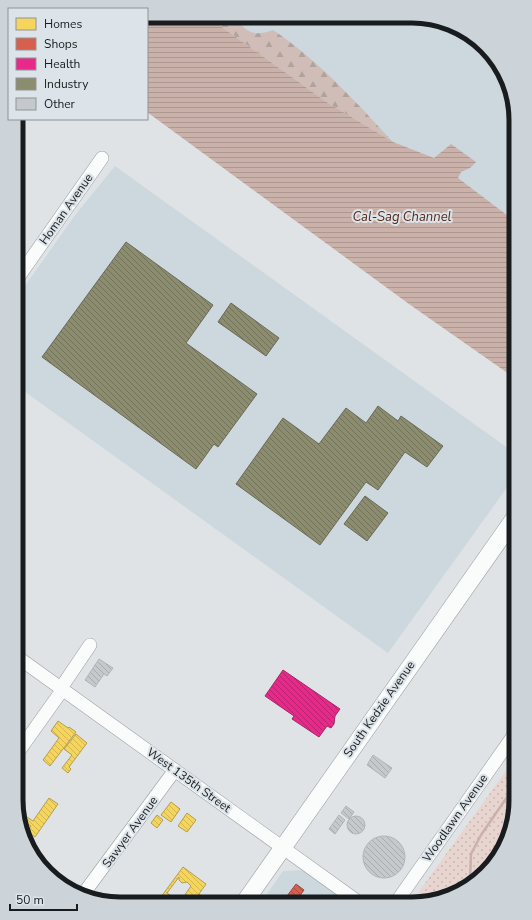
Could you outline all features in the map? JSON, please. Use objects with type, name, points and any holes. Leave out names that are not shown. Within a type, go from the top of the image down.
[{"type":"main road","name":"South Kedzie Avenue","points":[[249,897],[509,526]]},
{"type":"street","name":"Homan Avenue","points":[[23,270],[102,158]]},
{"type":"street","points":[[23,745],[62,689],[90,645]]},
{"type":"street","name":"West 135th Street","points":[[23,661],[351,897]]},
{"type":"street","name":"Woodlawn Avenue","points":[[400,897],[509,742]]},
{"type":"street","name":"Sawyer Avenue","points":[[86,891],[175,770]]},
{"type":"shaded area","points":[[216,23],[418,23],[443,28],[466,39],[485,56],[493,66],[504,89],[507,101],[509,120],[509,234]]},
{"type":"shaded area","points":[[115,166],[509,449],[509,485],[388,653],[23,390],[23,289],[76,214]]},
{"type":"shaded area","points":[[509,767],[509,806],[507,819],[504,831],[493,854],[481,869],[455,887],[431,895],[415,897]]},
{"type":"shaded area","points":[[304,870],[341,897],[265,897],[283,871]]},
{"type":"green space","points":[[216,23],[239,23],[247,30],[256,33],[273,30],[321,68],[351,97],[393,142],[328,103]]},
{"type":"water","name":"Cal-Sag Channel","points":[[148,23],[216,23],[328,103],[393,142],[434,158],[451,144],[476,162],[470,168],[461,172],[458,178],[509,217],[509,374],[409,304],[148,113]]},
{"type":"building: Homes","points":[[58,721],[76,732],[50,766],[43,760],[59,738],[51,731]]},
{"type":"building: Homes","points":[[76,734],[87,743],[69,767],[71,769],[68,773],[62,768],[72,755],[64,749]]},
{"type":"building: Homes","points":[[49,798],[58,804],[35,837],[28,832],[28,830],[31,826],[26,823],[25,820],[27,817],[33,821]]},
{"type":"building: Homes","points":[[171,802],[180,809],[171,822],[161,815]]},
{"type":"building: Homes","points":[[187,813],[196,820],[187,832],[178,826]]},
{"type":"building: Homes","points":[[157,815],[163,820],[157,828],[151,823]]},
{"type":"building: Homes","points":[[183,867],[206,884],[199,894],[203,897],[183,897],[191,886],[187,882],[182,883],[179,880],[179,877],[167,893],[173,897],[161,897]]},
{"type":"building: Shops","points":[[296,884],[304,890],[299,897],[286,897]]},
{"type":"building: Health","points":[[283,670],[340,709],[335,716],[334,724],[331,728],[327,726],[319,737],[292,719],[294,716],[265,696]]},
{"type":"building: Industry","points":[[126,242],[213,305],[186,343],[257,394],[218,447],[214,444],[196,469],[42,357]]},
{"type":"building: Industry","points":[[231,303],[279,338],[266,356],[218,322]]},
{"type":"building: Industry","points":[[378,406],[398,421],[401,416],[443,446],[427,467],[405,452],[378,490],[366,482],[320,545],[236,484],[283,418],[319,444],[346,408],[366,423]]},
{"type":"building: Industry","points":[[365,496],[388,513],[367,541],[344,524]]},
{"type":"building: Other","points":[[99,659],[113,668],[107,676],[104,674],[95,687],[85,680]]},
{"type":"building: Other","points":[[373,755],[392,768],[385,778],[367,765]]},
{"type":"building: Other","points":[[346,806],[354,812],[349,819],[341,813]]},
{"type":"building: Other","points":[[339,815],[345,820],[335,834],[329,829]]},
{"type":"building: Other","points":[[356,816],[362,819],[365,825],[362,831],[356,834],[350,831],[347,825],[350,819]]},
{"type":"building: Other","points":[[380,836],[388,836],[396,839],[402,845],[405,857],[402,869],[396,875],[388,878],[380,878],[372,875],[366,869],[363,861],[363,853],[366,845],[372,839]]},
{"type":"waterway","points":[[470,878],[471,854],[481,835],[509,794]]}]
